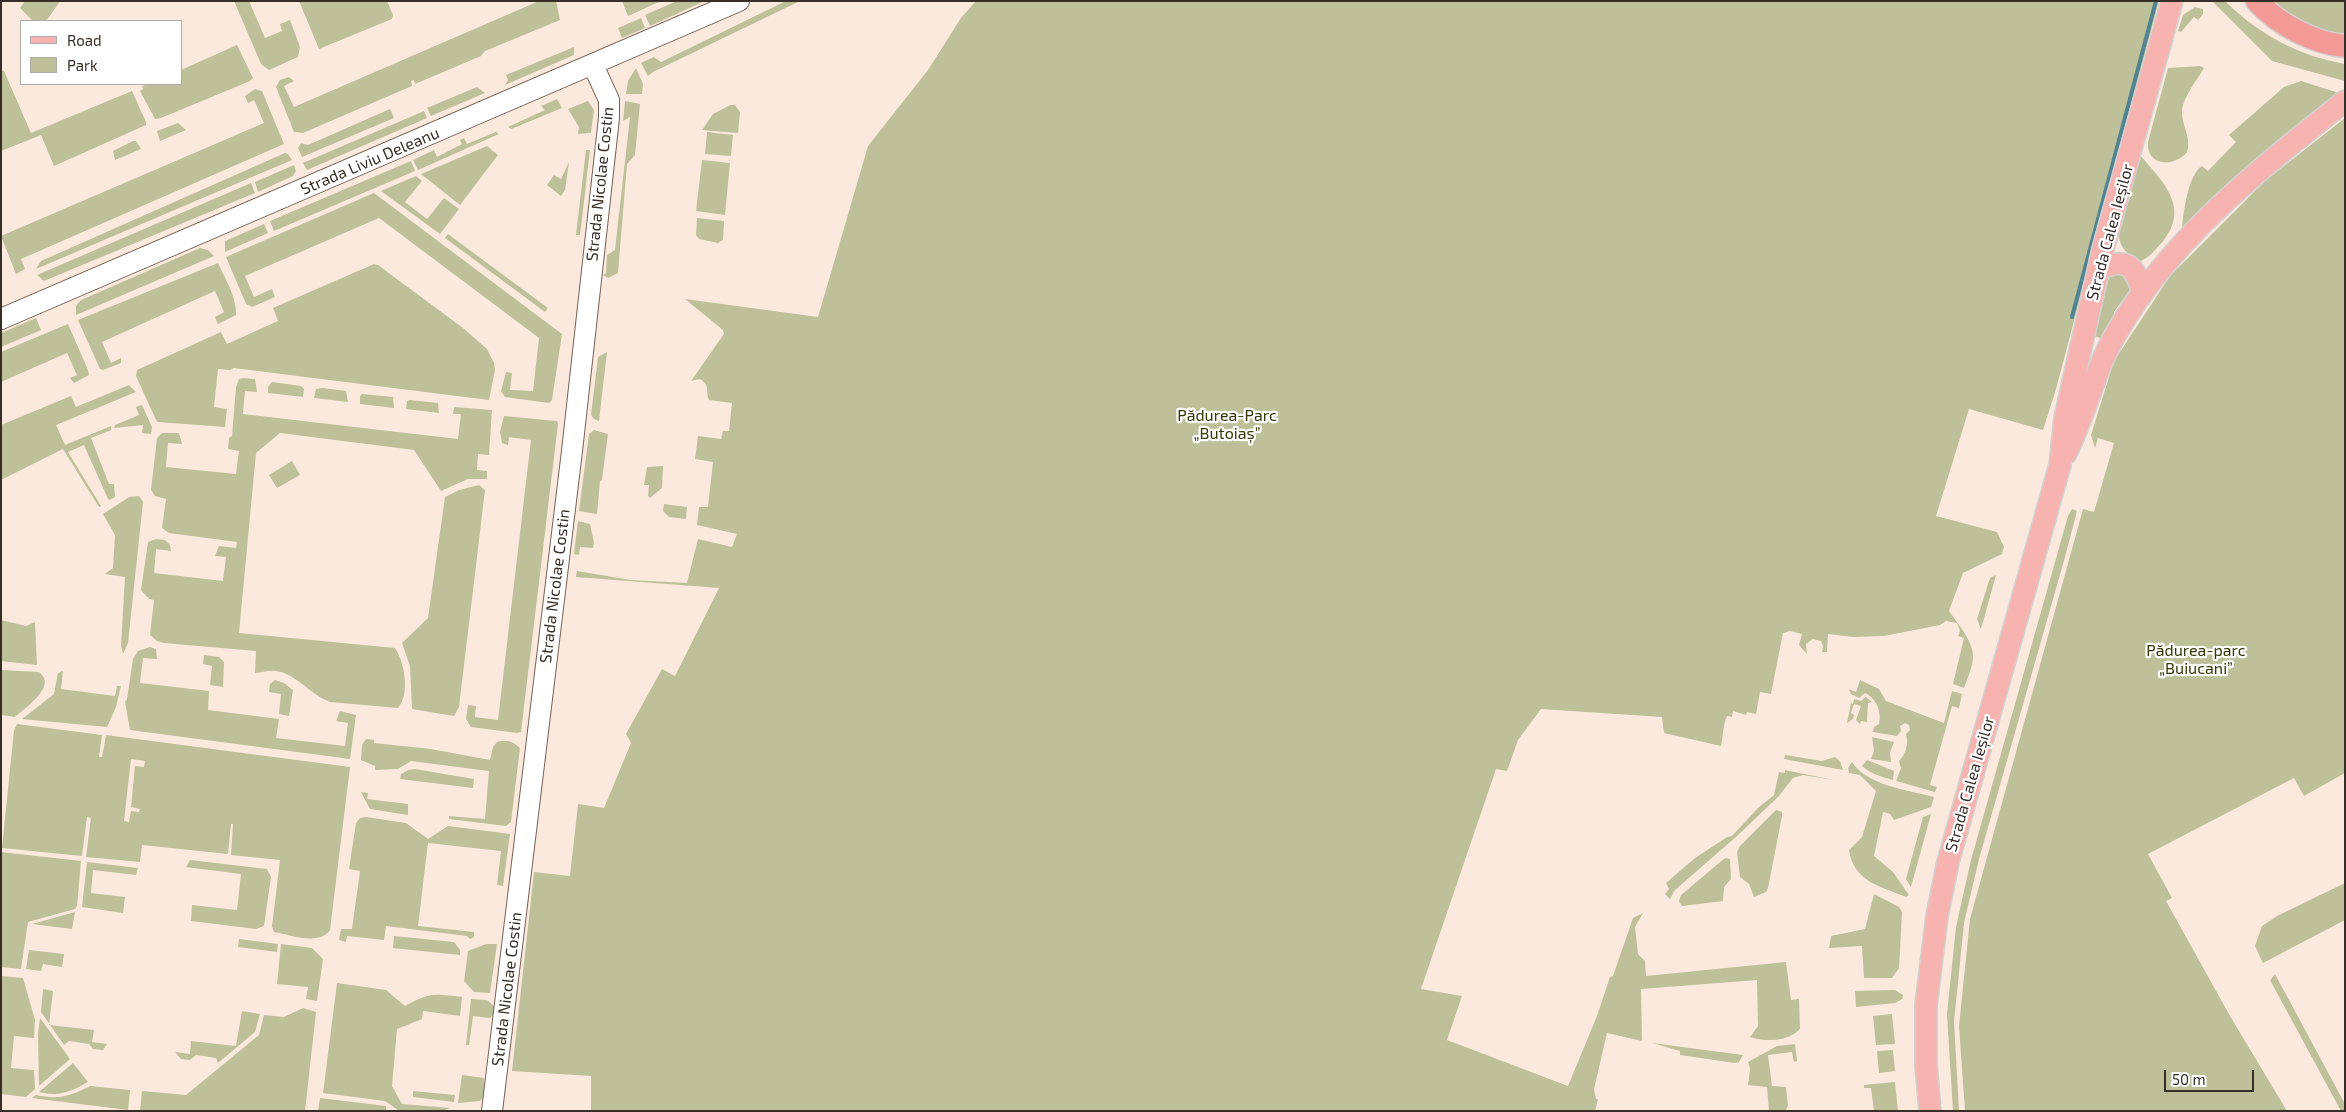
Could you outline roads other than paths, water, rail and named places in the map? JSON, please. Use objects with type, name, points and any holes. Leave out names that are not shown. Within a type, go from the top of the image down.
[{"type":"highway","points":[[2257,1],[2277,19],[2296,31],[2317,40],[2345,46]]},
{"type":"main road","name":"Strada Liviu Deleanu","points":[[1,319],[739,1]]},
{"type":"main road","name":"Strada Calea Ieșilor","points":[[1930,1111],[1926,1064],[1926,1005],[1937,916],[1948,862],[2060,465],[2065,418],[2099,268],[2172,1]]},
{"type":"main road","name":"Strada Nicolae Costin","points":[[492,1111],[572,451],[609,118],[609,100],[593,65]]},
{"type":"main road","name":"Strada Calea Ieșilor","points":[[2060,465],[2078,428],[2102,361],[2116,332],[2143,292],[2168,260],[2196,228],[2264,167],[2345,101]]},
{"type":"main road","points":[[2099,268],[2110,264],[2124,263],[2132,267],[2143,292]]},
{"type":"waterway","points":[[2072,317],[2156,1]]},
{"type":"park label","name":"Pădurea-Parc „Butoiaș”","points":[[1227,425]]},
{"type":"park label","name":"Pădurea-parc „Buiucani”","points":[[2196,660]]}]
